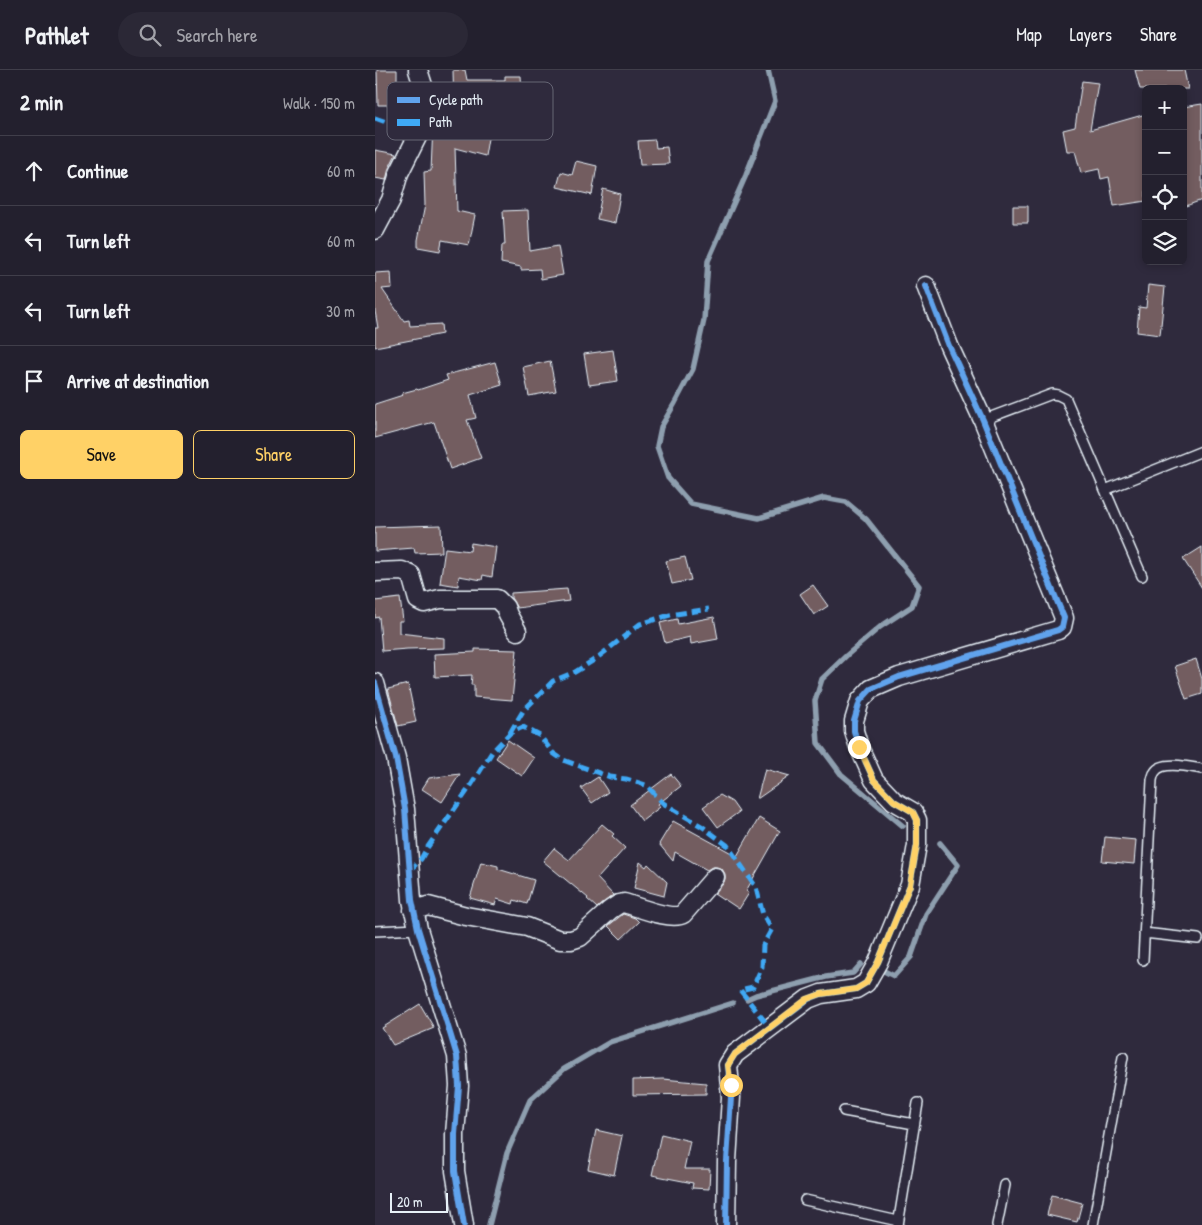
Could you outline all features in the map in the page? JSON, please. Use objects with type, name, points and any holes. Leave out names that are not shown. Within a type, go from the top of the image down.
[{"type":"street","points":[[417,70],[421,82]]},
{"type":"street","points":[[375,230],[391,200],[399,173],[416,140]]},
{"type":"street","points":[[726,1225],[731,1097],[728,1065],[735,1054],[807,999],[821,994],[856,989],[866,983],[878,962],[910,885],[917,845],[917,820],[913,812],[894,801],[874,780],[870,772],[854,731],[854,721],[860,701],[871,689],[899,677],[1057,630],[1062,626],[1064,618],[983,420],[949,346],[926,286]]},
{"type":"street","points":[[375,572],[402,571],[411,575],[418,600],[424,602],[440,599],[497,599],[505,606],[517,631]]},
{"type":"street","points":[[375,683],[397,758],[405,809],[413,910],[457,1056],[459,1086],[455,1134],[455,1171],[464,1225]]},
{"type":"street","points":[[413,910],[428,906],[466,916],[527,927],[560,940],[571,940],[580,937],[619,904],[624,903],[679,917],[715,877]]},
{"type":"lane","points":[[983,420],[1053,394],[1066,399],[1142,576]]},
{"type":"lane","points":[[1105,490],[1202,451]]},
{"type":"lane","points":[[1143,960],[1152,780],[1155,772],[1160,767],[1169,765],[1202,769]]},
{"type":"lane","points":[[375,931],[418,929]]},
{"type":"lane","points":[[1144,933],[1197,939]]},
{"type":"lane","points":[[1093,1225],[1123,1057]]},
{"type":"lane","points":[[805,1200],[898,1223],[918,1103]]},
{"type":"lane","points":[[844,1111],[914,1124]]},
{"type":"lane","points":[[997,1225],[1005,1185]]},
{"type":"building","points":[[377,70],[397,70],[397,82],[387,82],[387,105],[378,105]]},
{"type":"building","points":[[453,70],[465,70],[467,80],[505,80],[505,76],[521,76],[521,82],[453,82]]},
{"type":"building","points":[[1135,70],[1184,70],[1188,89],[1187,85],[1142,85],[1142,89],[1140,89]]},
{"type":"building","points":[[1082,81],[1098,83],[1090,130],[1142,115],[1142,202],[1114,206],[1109,177],[1101,179],[1099,169],[1081,173],[1075,151],[1067,151],[1063,130],[1075,127]]},
{"type":"building","points":[[1202,104],[1202,200],[1187,206],[1187,130],[1187,106]]},
{"type":"building","points":[[432,140],[488,140],[485,156],[455,148],[457,211],[475,215],[469,245],[442,240],[440,251],[418,247],[425,205],[424,172],[431,171]]},
{"type":"building","points":[[655,140],[656,148],[667,147],[669,164],[640,165],[638,141]]},
{"type":"building","points":[[375,150],[396,154],[389,168],[386,180],[375,178]]},
{"type":"building","points":[[576,161],[597,166],[592,195],[557,187],[561,172],[572,175]]},
{"type":"building","points":[[603,189],[620,194],[615,223],[597,219]]},
{"type":"building","points":[[1013,206],[1028,206],[1028,223],[1013,223]]},
{"type":"building","points":[[528,210],[530,251],[558,246],[563,275],[541,279],[540,269],[521,270],[521,267],[501,263],[502,245],[505,245],[503,211]]},
{"type":"building","points":[[391,272],[392,288],[382,289],[404,321],[409,320],[410,326],[441,324],[442,334],[375,347],[375,328],[378,328],[375,311],[375,273]]},
{"type":"building","points":[[1148,285],[1165,287],[1160,335],[1137,332],[1139,307],[1146,308]]},
{"type":"building","points":[[613,350],[618,381],[589,385],[584,354]]},
{"type":"building","points":[[550,361],[556,391],[529,396],[523,367]]},
{"type":"building","points":[[495,362],[502,385],[470,395],[476,418],[467,420],[481,458],[450,469],[434,422],[375,438],[375,404],[403,395],[402,393],[448,380],[446,375]]},
{"type":"building","points":[[441,525],[442,552],[415,553],[414,548],[375,551],[375,527]]},
{"type":"building","points":[[471,543],[496,547],[492,577],[483,575],[482,580],[459,576],[458,586],[440,583],[445,548],[470,551]]},
{"type":"building","points":[[1202,547],[1202,588],[1183,559]]},
{"type":"building","points":[[685,557],[691,580],[672,584],[666,561]]},
{"type":"building","points":[[813,585],[828,606],[814,615],[800,594]]},
{"type":"building","points":[[567,589],[569,601],[517,608],[511,598],[511,593]]},
{"type":"building","points":[[400,598],[403,621],[399,621],[399,633],[444,638],[444,648],[382,651],[379,617],[375,618],[375,601]]},
{"type":"building","points":[[714,617],[718,639],[691,644],[690,637],[665,643],[660,623],[677,619],[678,624]]},
{"type":"building","points":[[475,649],[517,650],[512,700],[474,697],[474,685],[471,685],[472,675],[435,677],[434,654],[475,652]]},
{"type":"building","points":[[1196,659],[1202,679],[1202,694],[1186,699],[1175,666]]},
{"type":"building","points":[[408,684],[416,722],[398,726],[388,689]]},
{"type":"building","points":[[508,740],[534,758],[522,776],[496,758]]},
{"type":"building","points":[[765,769],[790,776],[757,799]]},
{"type":"building","points":[[460,774],[442,802],[422,789],[429,778]]},
{"type":"building","points":[[671,774],[681,786],[658,804],[660,807],[642,821],[630,805]]},
{"type":"building","points":[[598,777],[608,792],[592,803],[581,788]]},
{"type":"building","points":[[720,795],[732,802],[739,812],[718,827],[703,807]]},
{"type":"building","points":[[759,818],[780,831],[746,891],[749,893],[739,909],[714,894],[725,879],[722,869],[712,867],[707,870],[675,852],[673,861],[659,844],[673,821],[737,856]]},
{"type":"building","points":[[602,824],[614,834],[612,836],[625,848],[597,878],[613,895],[597,908],[588,898],[543,861],[554,848],[569,860]]},
{"type":"building","points":[[1105,837],[1136,840],[1134,864],[1102,861]]},
{"type":"building","points":[[481,862],[498,866],[498,869],[534,880],[527,904],[514,900],[513,904],[497,899],[495,905],[470,898]]},
{"type":"building","points":[[640,862],[646,867],[648,864],[667,882],[664,896],[634,888]]},
{"type":"building","points":[[623,914],[635,918],[639,922],[621,939],[608,926]]},
{"type":"building","points":[[420,1004],[434,1028],[393,1045],[382,1028]]},
{"type":"building","points":[[663,1079],[706,1083],[706,1094],[633,1095],[633,1080]]},
{"type":"building","points":[[596,1130],[622,1136],[614,1175],[588,1169]]},
{"type":"building","points":[[661,1134],[690,1141],[684,1169],[710,1169],[709,1189],[692,1188],[693,1183],[652,1175]]},
{"type":"building","points":[[1052,1195],[1082,1203],[1077,1222],[1047,1215]]},
{"type":"waterway","points":[[768,70],[775,101],[746,175],[708,261],[704,320],[693,369],[661,427],[657,446],[668,478],[691,504],[759,518],[824,498],[846,502],[866,519],[919,586],[912,606],[880,627],[822,679],[815,701],[818,743],[841,774],[903,826]]},
{"type":"waterway","points":[[880,969],[894,976],[911,957],[926,914],[958,865],[940,843]]},
{"type":"waterway","points":[[747,999],[826,977],[853,973],[861,964]]},
{"type":"waterway","points":[[489,1225],[507,1153],[530,1100],[564,1069],[610,1042],[733,1003]]},
{"type":"marked path","points":[[375,118],[387,122]]},
{"type":"marked path","points":[[510,733],[523,711],[553,681],[575,672],[597,658],[640,624],[670,615],[709,609]]},
{"type":"marked path","points":[[409,871],[421,859],[492,752],[510,733],[523,727],[540,736],[553,753],[563,760],[610,777],[626,779],[646,785],[663,803],[703,827],[727,845],[756,887],[763,915],[772,929],[763,945],[762,967],[753,987],[740,990],[770,1028]]},
{"type":"cycle path","points":[[726,1225],[731,1097],[728,1065],[735,1054],[808,999],[821,994],[856,989],[866,983],[878,962],[910,885],[917,845],[917,820],[913,812],[894,801],[874,780],[854,731],[854,721],[860,701],[871,689],[899,677],[1058,630],[1062,627],[1064,618],[983,420],[949,346],[926,286]]},
{"type":"cycle path","points":[[375,683],[396,758],[405,809],[412,900],[418,929],[457,1056],[459,1086],[455,1134],[455,1171],[464,1225]]},
{"type":"route","points":[[731,1085],[728,1065],[735,1054],[807,999],[821,994],[856,989],[866,983],[878,962],[910,885],[917,845],[917,820],[913,812],[894,801],[874,780],[859,747]]}]
